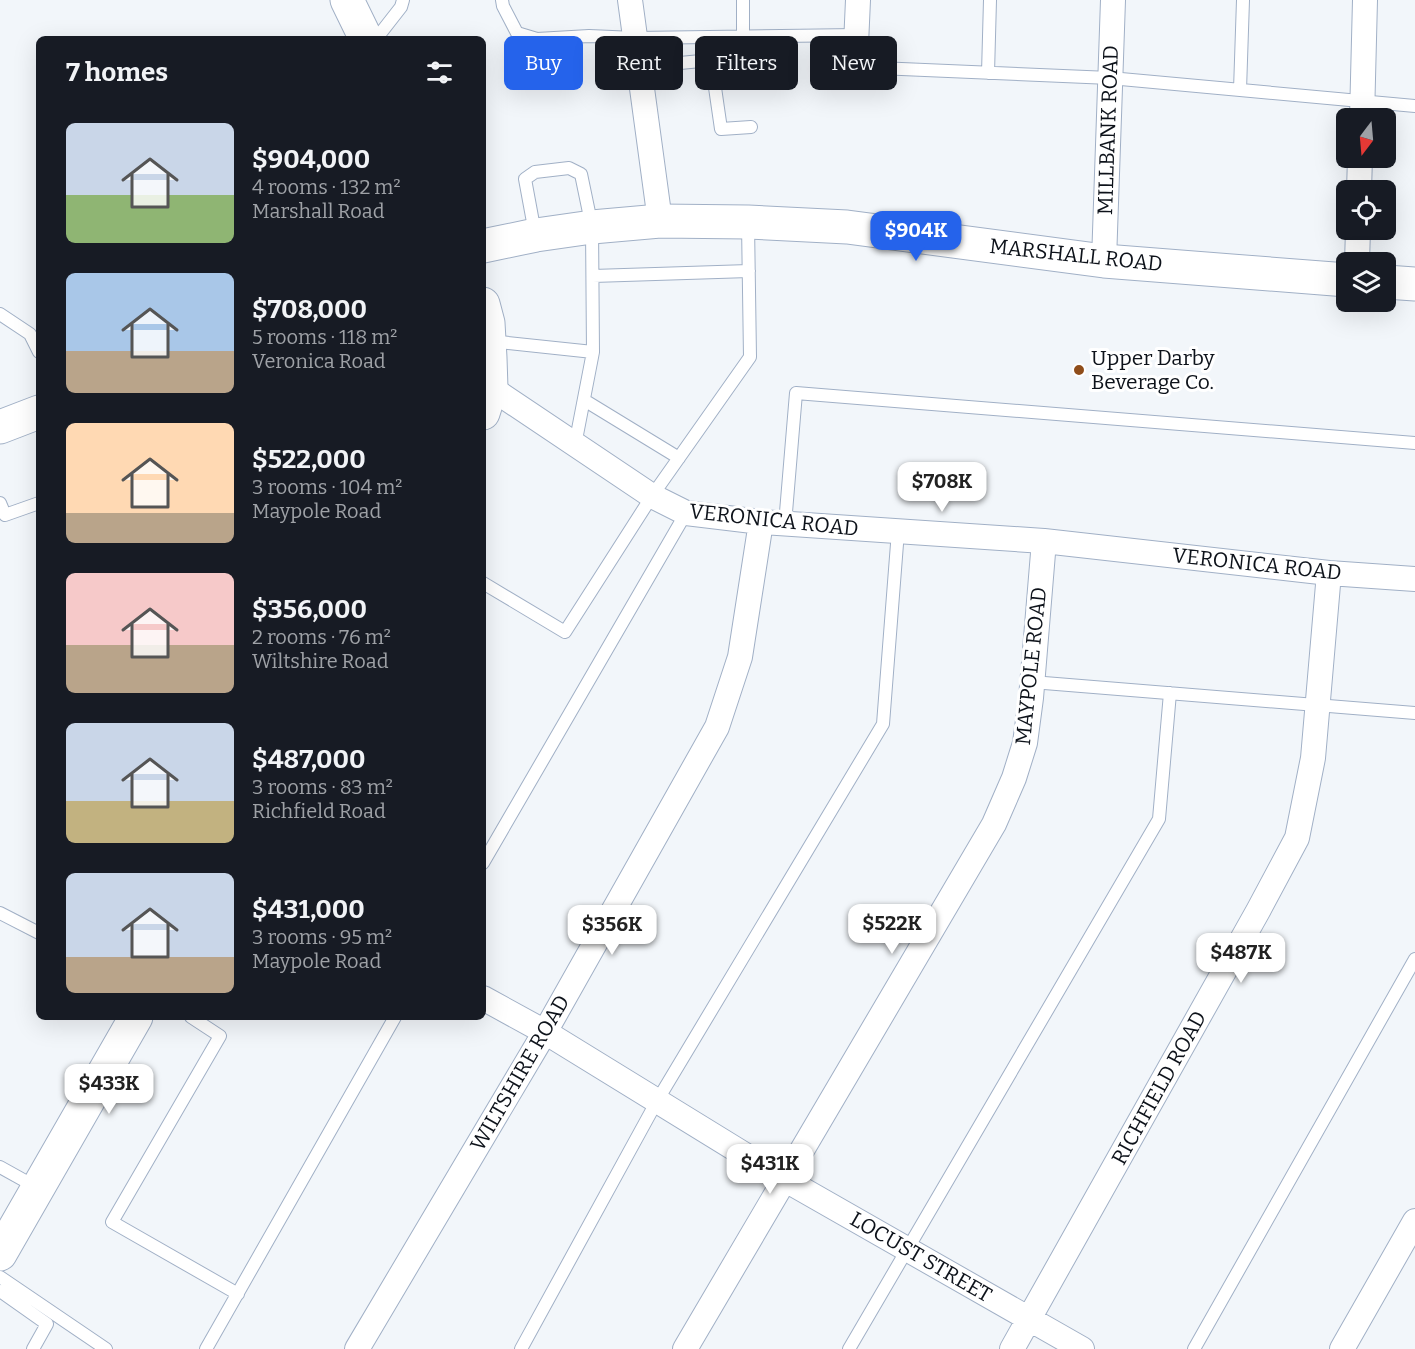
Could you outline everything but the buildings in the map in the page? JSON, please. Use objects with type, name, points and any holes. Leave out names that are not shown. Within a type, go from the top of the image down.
[{"type":"main road","points":[[347,0],[365,36]]},
{"type":"main road","name":"MARSHALL ROAD","points":[[486,245],[592,227],[660,221],[748,222],[847,227],[1104,261],[1336,279]]},
{"type":"main road","points":[[1396,283],[1415,284]]},
{"type":"main road","points":[[486,315],[489,341],[487,400]]},
{"type":"main road","points":[[0,427],[36,413]]},
{"type":"main road","points":[[0,1254],[134,1020]]},
{"type":"street","points":[[630,0],[635,36]]},
{"type":"street","points":[[856,35],[858,0]]},
{"type":"street","name":"MILLBANK ROAD","points":[[1104,261],[1113,0]]},
{"type":"street","points":[[1362,108],[1365,0]]},
{"type":"street","points":[[642,90],[660,221]]},
{"type":"street","name":"VERONICA ROAD","points":[[487,400],[575,445],[652,496],[686,513],[785,524],[1044,541],[1329,573],[1415,579]]},
{"type":"street","name":"WILTSHIRE ROAD","points":[[357,1349],[545,1032],[717,727],[740,657],[761,522]]},
{"type":"street","name":"MAYPOLE ROAD","points":[[685,1349],[994,824],[1014,778],[1025,743],[1044,541]]},
{"type":"street","name":"RICHFIELD ROAD","points":[[1012,1349],[1297,838],[1313,758],[1329,573]]},
{"type":"street","name":"LOCUST STREET","points":[[486,1000],[545,1032],[784,1179],[1082,1349]]},
{"type":"street","points":[[1342,1349],[1415,1221]]},
{"type":"lane","points":[[378,36],[401,7],[403,0]]},
{"type":"lane","points":[[502,0],[502,6],[517,33],[537,39],[595,36]]},
{"type":"lane","points":[[743,0],[743,36]]},
{"type":"lane","points":[[988,73],[990,0]]},
{"type":"lane","points":[[1240,90],[1243,0]]},
{"type":"lane","points":[[798,36],[856,35]]},
{"type":"lane","points":[[683,63],[711,60],[721,129],[751,127]]},
{"type":"lane","points":[[897,69],[1110,78],[1240,90],[1350,108]]},
{"type":"lane","points":[[1388,108],[1415,106]]},
{"type":"lane","points":[[536,235],[525,179],[535,172],[569,168],[581,174],[592,227],[593,352],[575,445]]},
{"type":"lane","points":[[486,586],[565,632],[652,496],[750,357],[748,222]]},
{"type":"lane","points":[[593,276],[749,271]]},
{"type":"lane","points":[[0,314],[30,334],[36,346]]},
{"type":"lane","points":[[489,341],[593,352]]},
{"type":"lane","points":[[785,524],[796,393],[1415,443]]},
{"type":"lane","points":[[584,400],[679,458]]},
{"type":"lane","points":[[0,503],[5,515],[36,504]]},
{"type":"lane","points":[[486,858],[686,513]]},
{"type":"lane","points":[[521,1349],[657,1101],[883,724],[898,531]]},
{"type":"lane","points":[[1032,682],[1415,713]]},
{"type":"lane","points":[[849,1349],[1159,819],[1170,693]]},
{"type":"lane","points":[[0,913],[36,931]]},
{"type":"lane","points":[[1194,1349],[1415,958]]},
{"type":"lane","points":[[196,1020],[220,1036],[112,1222],[238,1294]]},
{"type":"lane","points":[[206,1349],[393,1020]]},
{"type":"lane","points":[[0,1167],[38,1188]]},
{"type":"lane","points":[[0,1277],[106,1349]]},
{"type":"lane","points":[[0,1291],[47,1324],[33,1349]]},
{"type":"place","name":"Upper Darby Beverage Co.","points":[[1079,370]]}]
